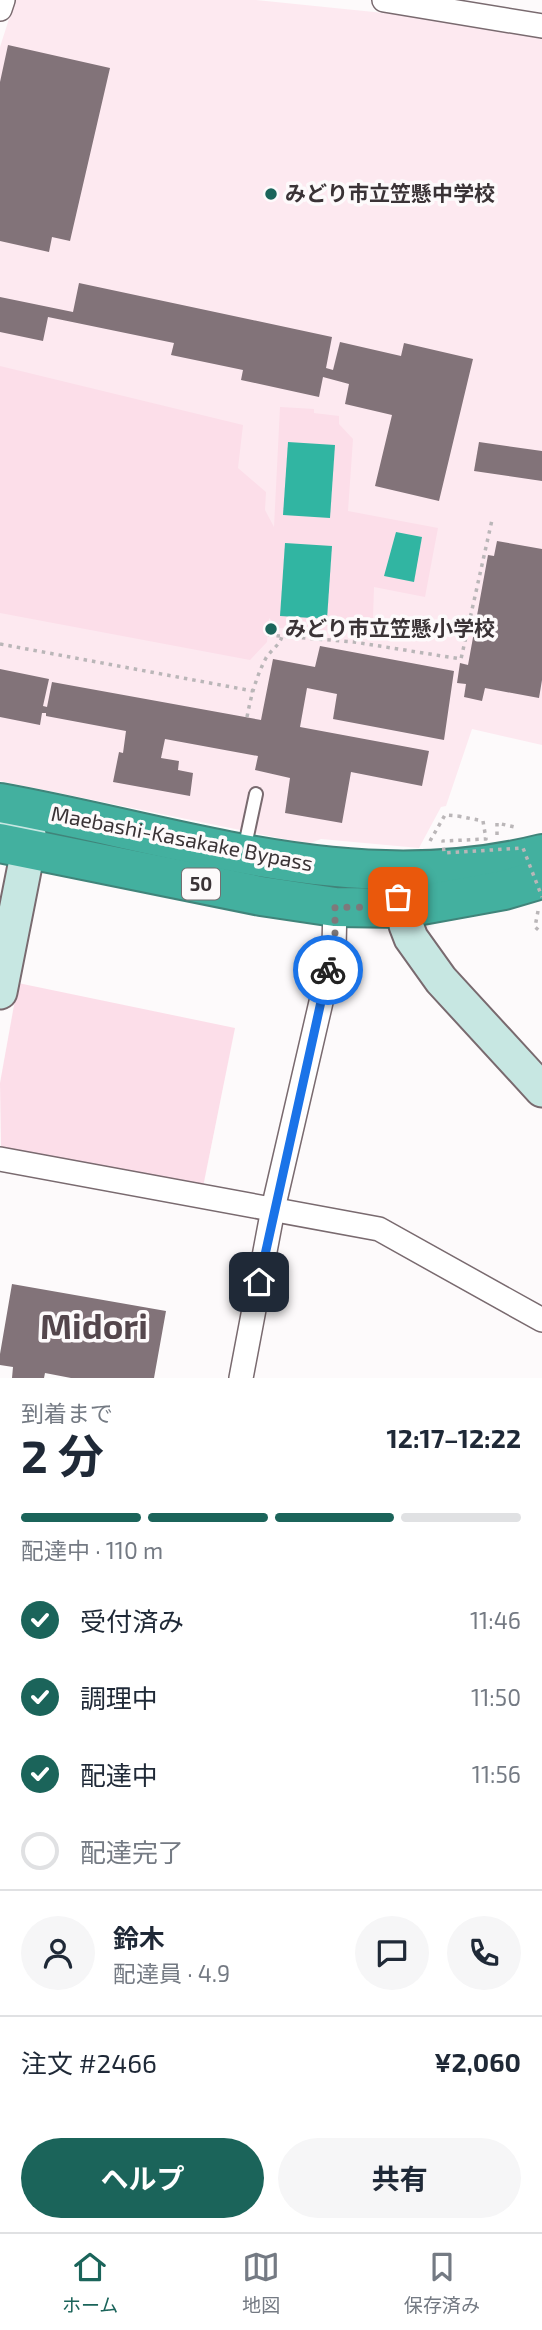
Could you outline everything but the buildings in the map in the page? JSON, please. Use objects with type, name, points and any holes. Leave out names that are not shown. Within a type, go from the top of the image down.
[{"type":"highway","name":"Maebashi-Kasakake Bypass","points":[[0,803],[299,864],[364,871],[436,860]]},
{"type":"highway","name":"Maebashi-Kasakake Bypass","points":[[14,846],[261,896],[335,907],[405,908]]},
{"type":"highway","name":"50","points":[[436,860],[542,854]]},
{"type":"highway","name":"50","points":[[405,908],[494,892],[542,879]]},
{"type":"main road","points":[[0,813],[16,816],[24,823],[29,833],[14,846],[1,977]]},
{"type":"main road","points":[[107,825],[144,842],[290,873],[374,883],[393,891],[405,908],[406,925],[411,938],[441,980],[542,1090]]},
{"type":"main road","points":[[405,908],[436,860]]},
{"type":"street","points":[[0,9],[3,0]]},
{"type":"street","points":[[384,0],[453,5],[542,26]]},
{"type":"street","points":[[241,1378],[273,1209],[334,946],[335,907]]},
{"type":"street","points":[[0,1159],[379,1229],[542,1320]]},
{"type":"lane","points":[[243,854],[256,794]]},
{"type":"path","points":[[268,635],[354,642],[461,659],[492,520]]},
{"type":"path","points":[[247,717],[253,691],[267,656],[280,643],[282,636]]},
{"type":"path","points":[[0,644],[253,691]]},
{"type":"path","points":[[436,860],[445,814],[483,821],[486,839],[443,841],[444,853],[523,848],[541,897],[535,927],[542,933]]},
{"type":"shaded area","points":[[15,0],[256,0],[423,17],[542,39],[542,745],[472,729],[446,806],[441,807],[419,848],[321,839],[308,844],[0,781],[0,47]]},
{"type":"shaded area","points":[[0,366],[243,425],[238,468],[266,492],[265,510],[274,527],[280,407],[314,409],[314,413],[339,416],[339,424],[353,439],[348,511],[438,528],[425,597],[374,587],[373,618],[352,617],[351,620],[343,620],[342,631],[278,628],[269,618],[267,642],[250,660],[0,613]]},
{"type":"shaded area","points":[[288,442],[335,445],[330,518],[283,515]]},
{"type":"shaded area","points":[[396,532],[422,537],[414,582],[384,576]]},
{"type":"shaded area","points":[[285,543],[332,546],[327,619],[280,616]]},
{"type":"shaded area","points":[[18,983],[235,1028],[203,1187],[1,1147],[0,1083]]},
{"type":"way so far","points":[[328,970],[334,946],[335,907],[405,908],[398,897]]},
{"type":"place","name":"みどり市立笠懸中学校","points":[[271,194]]},
{"type":"place","name":"みどり市立笠懸小学校","points":[[271,629]]},
{"type":"district","name":"Midori","points":[[94,1327]]},
{"type":"route","points":[[259,1282],[328,970]]}]
